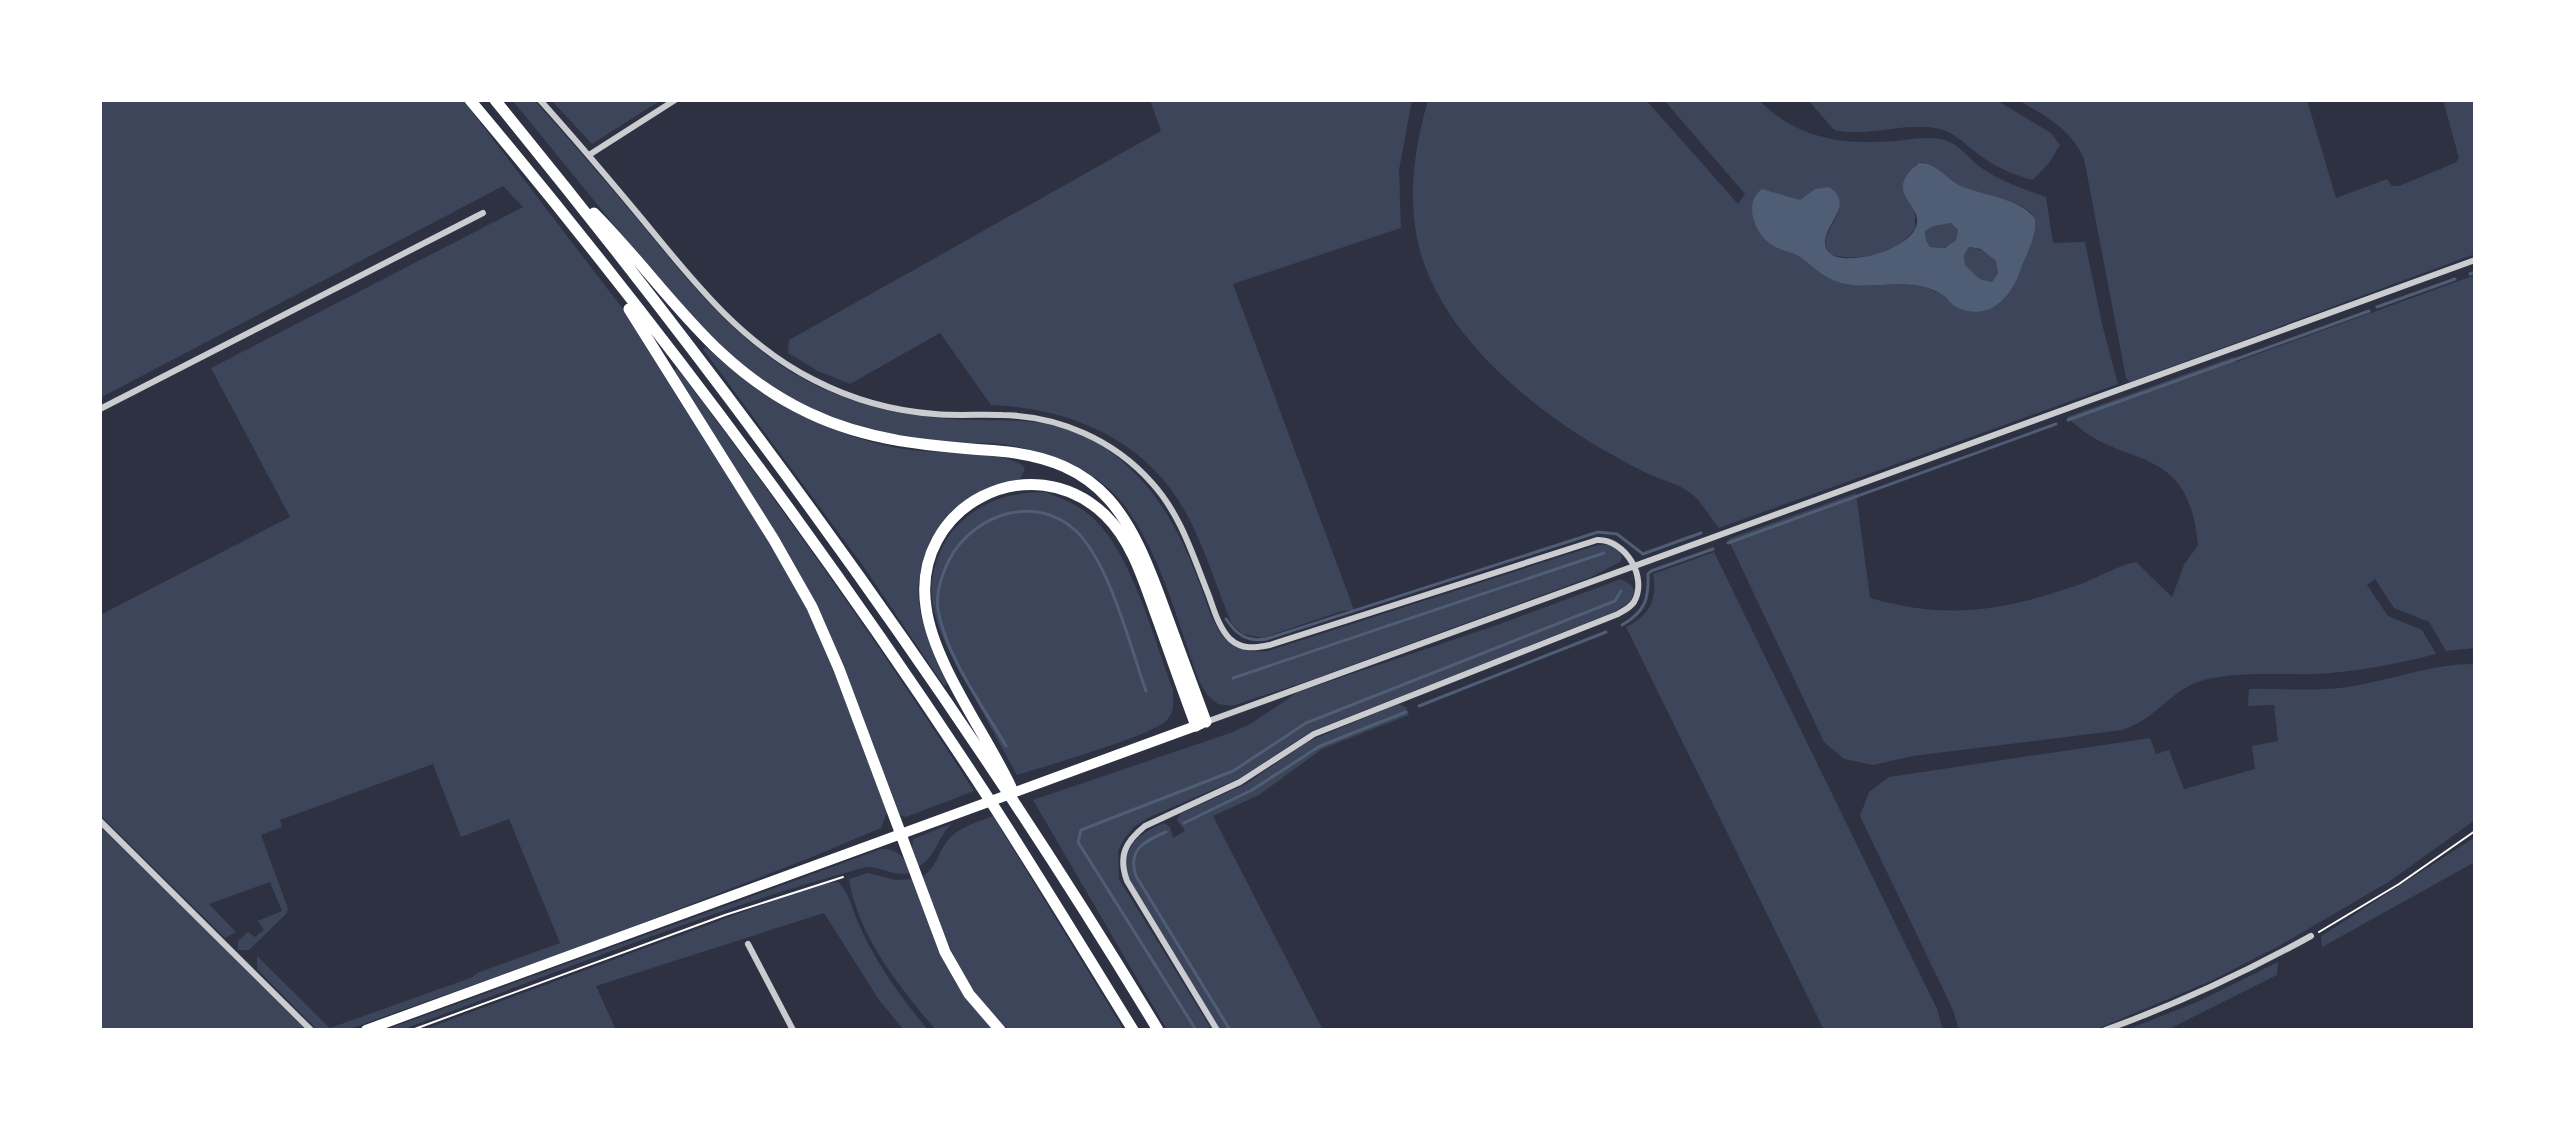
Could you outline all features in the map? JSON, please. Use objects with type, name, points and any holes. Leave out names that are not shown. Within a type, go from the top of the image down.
[{"type":"highway","points":[[470,100],[595,254],[764,473],[876,630],[1013,836],[1133,1030]]},
{"type":"highway","points":[[495,100],[668,317],[826,530],[1027,820],[1158,1030]]},
{"type":"highway","points":[[555,173],[608,226],[705,339],[740,371],[782,399],[810,414],[872,436],[926,446],[1017,453],[1063,466],[1094,484],[1118,509],[1139,543],[1201,724]]},
{"type":"highway","points":[[595,254],[774,540],[812,607],[839,669],[945,952],[969,994],[1000,1030]]},
{"type":"highway","points":[[1027,820],[997,757],[944,662],[928,623],[925,606],[925,573],[932,548],[950,521],[977,499],[1019,485],[1050,486],[1080,497],[1116,527],[1134,558],[1201,724]]},
{"type":"main road","points":[[366,1030],[1201,724]]},
{"type":"street","points":[[540,100],[707,297],[740,330],[812,379],[842,393],[907,411],[958,416],[1003,415],[1053,422],[1076,429],[1121,454],[1139,469],[1169,505],[1184,531],[1219,623],[1241,646],[1252,649],[1270,645],[1597,540],[1615,542],[1634,566],[1637,592],[1633,602],[1618,614],[1314,734],[1240,782],[1145,826],[1134,835],[1124,850],[1121,865],[1127,881],[1217,1030]]},
{"type":"street","points":[[589,155],[675,100]]},
{"type":"street","points":[[100,409],[483,213]]},
{"type":"street","points":[[1201,724],[2475,260]]},
{"type":"street","points":[[100,821],[311,1030]]},
{"type":"street","points":[[2105,1030],[2178,1004],[2311,936]]},
{"type":"street","points":[[748,944],[793,1030]]},
{"type":"path","points":[[2311,936],[2399,884],[2475,831]]},
{"type":"path","points":[[412,1030],[725,915],[843,877]]},
{"type":"shaded area","points":[[100,100],[463,100],[626,313],[759,520],[825,641],[888,810],[881,828],[599,940],[347,1030],[317,1030],[257,969],[257,956],[330,1028],[560,943],[509,819],[461,837],[433,764],[280,820],[282,827],[261,835],[288,909],[249,950],[238,950],[238,941],[248,932],[255,937],[264,930],[258,921],[282,911],[270,882],[209,904],[236,932],[225,938],[100,815],[100,615],[290,517],[211,368],[523,207],[503,186],[100,398]]},
{"type":"shaded area","points":[[512,100],[534,100],[710,304],[735,329],[793,373],[825,390],[884,409],[940,418],[1051,425],[1088,438],[1108,450],[1125,463],[1164,509],[1183,544],[1219,631],[1239,648],[1268,651],[1594,546],[1607,544],[1614,547],[1622,557],[1620,562],[1591,577],[1311,680],[1232,706],[1218,704],[1207,695],[1199,681],[1168,592],[1139,528],[1127,509],[1102,483],[1087,472],[1036,451],[1001,444],[953,442],[890,433],[848,423],[790,399],[740,364],[697,323]]},
{"type":"shaded area","points":[[551,100],[661,100],[592,144]]},
{"type":"shaded area","points":[[1150,100],[1412,100],[1399,170],[1401,228],[1233,284],[1354,610],[1342,611],[1263,638],[1243,634],[1232,624],[1185,511],[1149,464],[1103,432],[1077,421],[1020,407],[991,405],[940,333],[850,384],[818,371],[788,353],[789,340],[1161,131]]},
{"type":"shaded area","points":[[1428,100],[1646,100],[1738,204],[1745,194],[1664,100],[1759,100],[1805,131],[1839,140],[1945,140],[1995,176],[2046,197],[2053,243],[2085,242],[2118,384],[1719,528],[1688,491],[1612,455],[1535,404],[1483,356],[1460,329],[1426,270],[1414,221],[1416,151]],"holes":[[[1922,162],[1961,186],[2017,204],[2033,215],[2032,239],[2011,289],[1951,303],[1939,293],[1912,285],[1852,285],[1838,282],[1768,240],[1752,210],[1799,200],[1829,187],[1838,213],[1826,239],[1827,250],[1831,255],[1842,257],[1877,254],[1898,245],[1915,229],[1915,165]]]},
{"type":"shaded area","points":[[1808,100],[1996,100],[2051,133],[2060,145],[2033,180],[1996,166],[1956,136],[1940,129],[1834,130]]},
{"type":"shaded area","points":[[2018,100],[2307,100],[2336,198],[2387,179],[2392,186],[2399,186],[2455,163],[2459,158],[2443,100],[2475,100],[2475,254],[2130,382],[2126,378],[2084,159],[2065,131]]},
{"type":"shaded area","points":[[1919,163],[1931,165],[1961,186],[2021,206],[2035,219],[2033,239],[2016,281],[1996,306],[1978,312],[1967,311],[1954,306],[1936,291],[1921,286],[1859,285],[1835,281],[1797,255],[1772,245],[1760,233],[1753,218],[1753,202],[1762,189],[1800,200],[1815,189],[1829,187],[1836,193],[1839,207],[1825,241],[1827,250],[1841,258],[1881,252],[1904,241],[1916,227],[1915,211],[1903,191],[1908,174]],"holes":[[[1951,223],[1958,230],[1956,240],[1945,248],[1930,247],[1925,231]],[[1969,247],[1981,249],[1996,261],[1998,273],[1992,282],[1980,279],[1965,265],[1964,255]]]},
{"type":"shaded area","points":[[1951,223],[1958,230],[1956,240],[1945,248],[1930,247],[1925,231]]},
{"type":"shaded area","points":[[1969,247],[1986,251],[1996,261],[1998,273],[1992,282],[1980,279],[1965,265],[1964,255]]},
{"type":"shaded area","points":[[2475,275],[2475,648],[2446,651],[2429,622],[2394,608],[2375,579],[2367,585],[2388,616],[2422,630],[2436,654],[2345,671],[2245,674],[2204,680],[2183,690],[2145,719],[2122,730],[1913,756],[1873,765],[1844,759],[1824,742],[1728,539],[1856,493],[1870,598],[1925,609],[1975,610],[2050,594],[2136,562],[2172,597],[2184,565],[2198,545],[2192,511],[2181,487],[2166,472],[2088,434],[2067,417],[2233,357],[2236,362]]},
{"type":"shaded area","points":[[706,347],[774,398],[848,435],[916,451],[1000,457],[1023,466],[1025,469],[1020,479],[979,494],[961,507],[933,538],[924,557],[919,578],[920,612],[930,643],[949,683],[944,686],[866,570],[703,349]]},
{"type":"shaded area","points":[[677,368],[830,577],[974,791],[906,817],[900,815],[847,676],[673,372]]},
{"type":"shaded area","points":[[1044,492],[1088,513],[1119,553],[1150,623],[1173,690],[1173,705],[1168,719],[1159,726],[1097,750],[1017,775],[942,634],[934,611],[932,580],[946,541],[967,517],[997,500]]},
{"type":"shaded area","points":[[1714,552],[1937,1009],[1943,1030],[1824,1030],[1626,627],[1641,618],[1650,606],[1654,591],[1653,574]]},
{"type":"shaded area","points":[[1621,579],[1634,590],[1631,601],[1614,612],[1312,731],[1240,778],[1135,826],[1118,851],[1119,879],[1212,1030],[1167,1030],[1033,800],[1233,732],[1298,692],[1500,624]]},
{"type":"shaded area","points":[[2475,664],[2475,820],[2390,881],[2279,946],[2211,981],[2093,1030],[1959,1030],[1953,1010],[1860,816],[1869,792],[1889,777],[2150,738],[2156,754],[2169,750],[2184,789],[2255,769],[2252,746],[2278,741],[2274,705],[2248,706],[2249,689],[2335,688],[2444,666]]},
{"type":"shaded area","points":[[1398,704],[1406,707],[1409,715],[1322,749],[1259,795],[1213,816],[1323,1030],[1220,1030],[1128,877],[1129,849],[1139,837],[1164,823],[1170,827],[1173,838],[1185,831],[1177,820],[1180,814],[1246,784],[1307,742]]},
{"type":"shaded area","points":[[993,816],[1124,1030],[1006,1030],[966,978],[921,878],[931,869],[952,836]]},
{"type":"shaded area","points":[[953,823],[929,858],[918,867],[912,850],[913,839]]},
{"type":"shaded area","points":[[100,826],[299,1021],[306,1030],[100,1030]]},
{"type":"shaded area","points":[[2475,837],[2475,862],[2322,947],[2321,936]]},
{"type":"shaded area","points":[[881,849],[900,855],[910,873],[899,874],[866,867],[807,884],[690,923],[401,1030],[385,1030]]},
{"type":"shaded area","points":[[868,873],[896,880],[913,879],[942,952],[996,1030],[936,1030],[922,1014],[882,960],[861,921],[849,879]]},
{"type":"shaded area","points":[[838,882],[847,894],[880,964],[928,1030],[904,1030],[879,1000],[824,913],[596,986],[616,1030],[422,1030],[822,883]]},
{"type":"shaded area","points":[[2278,962],[2277,975],[2167,1030],[2126,1030],[2197,1002]]},
{"type":"waterway","points":[[2470,274],[2475,272]]},
{"type":"waterway","points":[[2377,307],[2455,279]]},
{"type":"waterway","points":[[2068,420],[2369,311]]},
{"type":"waterway","points":[[1728,543],[2056,424]]},
{"type":"waterway","points":[[1006,746],[957,663],[938,610],[942,578],[954,551],[983,524],[1001,516],[1039,512],[1058,518],[1075,530],[1087,544],[1117,605],[1146,691]]},
{"type":"waterway","points":[[1226,619],[1243,636],[1266,639],[1598,532],[1617,534],[1643,554],[1701,533]]},
{"type":"waterway","points":[[1622,625],[1641,610],[1651,571],[1713,549]]},
{"type":"waterway","points":[[1233,678],[1604,553]]},
{"type":"waterway","points":[[1196,1030],[1078,842],[1081,830],[1233,771],[1306,723],[1615,601],[1621,591]]},
{"type":"waterway","points":[[1419,706],[1606,632]]},
{"type":"waterway","points":[[1184,823],[1252,790],[1320,746],[1406,712]]},
{"type":"waterway","points":[[1166,832],[1139,848],[1134,859],[1136,876],[1230,1030]]}]
